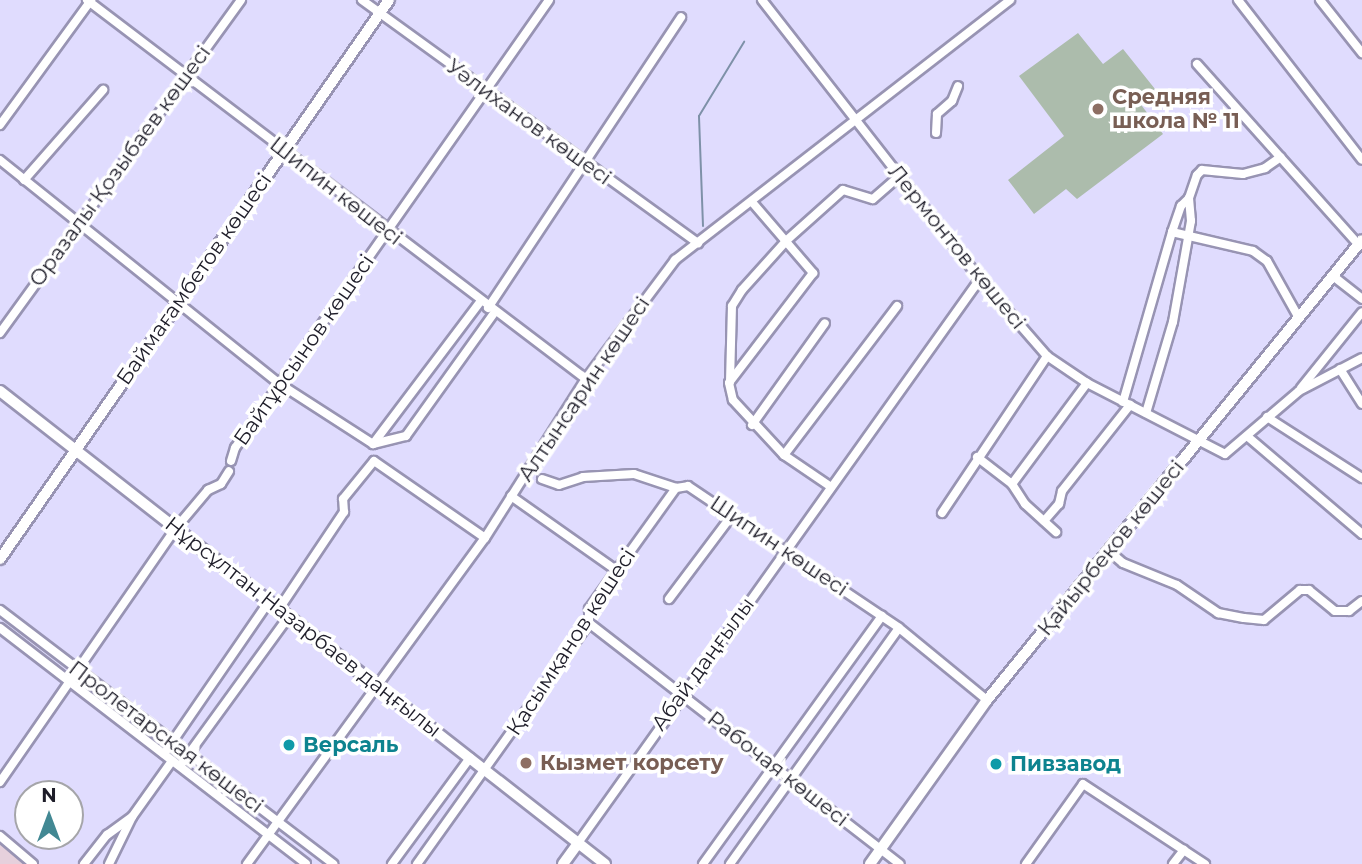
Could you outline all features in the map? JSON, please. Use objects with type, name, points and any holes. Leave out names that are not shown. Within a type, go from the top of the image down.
[{"type":"main road","name":"Баймағамбетов көшесі","points":[[0,559],[74,448],[389,0]]},
{"type":"main road","name":"Қайырбеков көшесі","points":[[870,864],[988,700],[1360,242]]},
{"type":"main road","name":"Нұрсұлтан Назарбаев даңғылы","points":[[0,391],[605,864]]},
{"type":"main road","name":"Абай даңғылы","points":[[563,864],[578,843]]},
{"type":"street","name":"Оразалы Қозыбаев көшесі","points":[[0,333],[241,0]]},
{"type":"street","name":"Уәлиханов көшесі","points":[[362,0],[698,243]]},
{"type":"street","name":"Байтұрсынов көшесі","points":[[231,461],[280,384],[549,0]]},
{"type":"street","name":"Лермонтов көшесі","points":[[762,0],[980,279],[1047,356],[1087,383],[1225,454],[1247,436]]},
{"type":"street","name":"Алтынсарин көшесі","points":[[247,864],[379,687],[485,538],[586,379],[675,260],[1010,0]]},
{"type":"street","points":[[1238,0],[1362,160]]},
{"type":"street","points":[[1320,0],[1362,53]]},
{"type":"street","name":"Шипин көшесі","points":[[89,1],[480,302],[586,379]]},
{"type":"street","points":[[0,125],[89,1]]},
{"type":"street","points":[[373,452],[406,436],[681,17]]},
{"type":"street","points":[[1197,64],[1360,242]]},
{"type":"street","points":[[936,133],[937,114],[952,101],[958,86]]},
{"type":"street","points":[[24,180],[103,90]]},
{"type":"street","points":[[1044,521],[1059,504],[1062,491],[1127,403],[1171,232],[1189,198],[1197,175],[1205,170],[1243,174],[1265,168],[1281,156]]},
{"type":"street","points":[[0,160],[280,384],[485,538]]},
{"type":"street","points":[[831,487],[784,455],[752,425],[733,400],[730,382],[733,306],[786,240],[843,190],[873,199],[899,176]]},
{"type":"street","points":[[1146,413],[1173,322],[1188,237],[1189,198]]},
{"type":"street","points":[[730,382],[812,277],[811,269],[752,202]]},
{"type":"street","points":[[1171,232],[1260,256],[1299,318]]},
{"type":"street","points":[[1333,276],[1362,299]]},
{"type":"street","name":"Абай даңғылы","points":[[578,843],[682,693],[980,279]]},
{"type":"street","points":[[279,609],[344,512],[343,499],[373,452],[480,302]]},
{"type":"street","points":[[784,455],[897,306]]},
{"type":"street","points":[[1299,391],[1362,312]]},
{"type":"street","points":[[752,425],[825,323]]},
{"type":"street","points":[[942,513],[976,457],[1047,356]]},
{"type":"street","points":[[1362,358],[1299,391],[1247,436],[1362,534]]},
{"type":"street","points":[[1340,369],[1362,404]]},
{"type":"street","points":[[1012,484],[1087,383]]},
{"type":"street","points":[[1266,417],[1362,478]]},
{"type":"street","points":[[976,457],[1012,484],[1056,532]]},
{"type":"street","name":"Байтұрсынов көшесі","points":[[0,782],[76,668],[176,528],[229,471]]},
{"type":"street","name":"Шипин көшесі","points":[[542,480],[559,485],[583,477],[634,474],[676,488],[688,486],[786,549],[899,628],[988,700]]},
{"type":"street","name":"Қасымқанов көшесі","points":[[417,864],[486,771],[589,623],[589,609],[676,488]]},
{"type":"street","points":[[511,496],[617,570]]},
{"type":"street","points":[[670,599],[732,515]]},
{"type":"street","points":[[1109,551],[1123,563],[1177,585],[1218,613],[1264,620],[1300,590],[1309,590],[1340,611],[1362,601]]},
{"type":"street","points":[[164,754],[269,601]]},
{"type":"street","name":"Пролетарская көшесі","points":[[0,610],[333,864]]},
{"type":"street","points":[[109,864],[132,817],[176,763],[189,754],[289,616]]},
{"type":"street","points":[[703,864],[881,616]]},
{"type":"street","name":"Рабочая көшесі","points":[[589,623],[900,864]]},
{"type":"street","name":"Пролетарская көшесі","points":[[0,628],[306,864]]},
{"type":"street","points":[[730,864],[899,628]]},
{"type":"street","points":[[392,864],[470,758]]},
{"type":"street","points":[[1026,864],[1083,783],[1205,864]]},
{"type":"street","points":[[84,864],[107,835],[132,817]]},
{"type":"street","points":[[0,836],[33,864]]},
{"type":"street","points":[[1173,864],[1184,850]]},
{"type":"shaded area","points":[[0,837],[35,864],[0,864]]},
{"type":"green space","points":[[1078,33],[1103,64],[1123,49],[1155,89],[1139,102],[1163,134],[1077,199],[1066,189],[1034,214],[1008,180],[1064,136],[1019,76]]},
{"type":"waterway","points":[[703,226],[699,116],[744,42]]},
{"type":"place","name":"Средняя школа № 11","points":[[1098,109]]},
{"type":"place","name":"Версаль","points":[[289,745]]},
{"type":"place","name":"Кызмет корсету","points":[[526,763]]},
{"type":"place","name":"Пивзавод","points":[[996,764]]}]
